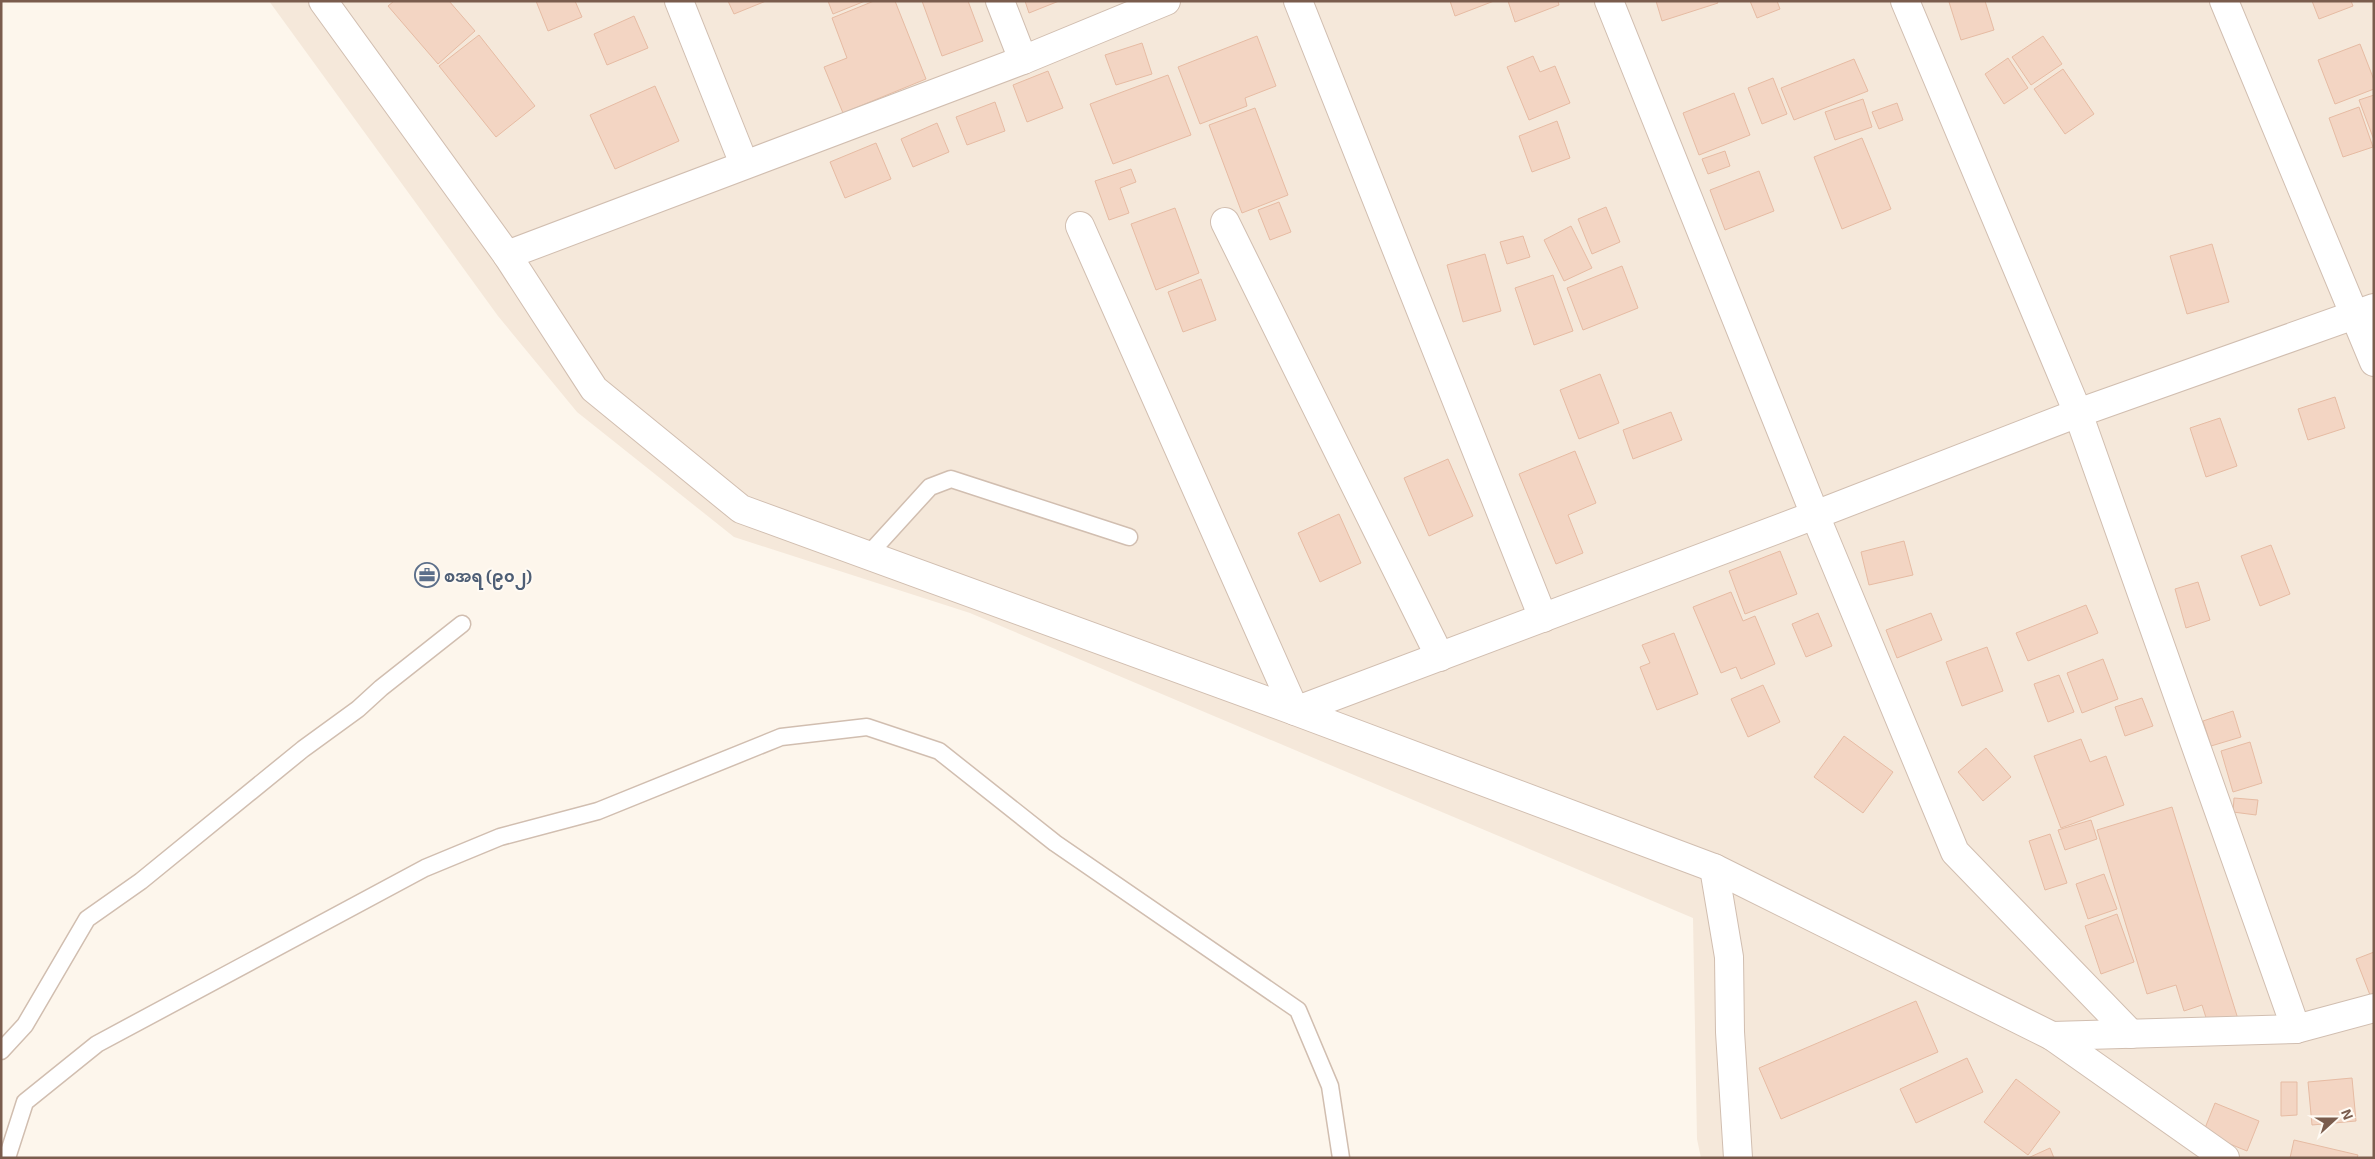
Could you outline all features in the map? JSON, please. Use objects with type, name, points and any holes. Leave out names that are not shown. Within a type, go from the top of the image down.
[{"type":"street","points":[[323,1],[507,255],[594,389],[741,509],[1714,868],[2052,1036],[2225,1158]]},
{"type":"street","points":[[680,1],[744,164]]},
{"type":"street","points":[[1000,1],[1023,60]]},
{"type":"street","points":[[507,255],[1023,60],[1166,1]]},
{"type":"street","points":[[1298,1],[1543,618]]},
{"type":"street","points":[[1609,1],[1815,515],[1955,852],[2131,1034]]},
{"type":"street","points":[[1905,1],[2078,413],[2296,1029]]},
{"type":"street","points":[[2224,1],[2364,312],[2374,362]]},
{"type":"street","points":[[1226,222],[1440,657]]},
{"type":"street","points":[[1080,226],[1295,712]]},
{"type":"street","points":[[1295,712],[2078,413],[2364,312]]},
{"type":"street","points":[[1714,868],[1730,957],[1730,1032],[1738,1158]]},
{"type":"street","points":[[2052,1036],[2296,1029],[2374,1008]]},
{"type":"lane","points":[[868,555],[930,487],[951,479],[1129,537]]},
{"type":"lane","points":[[1,1050],[25,1024],[86,919],[141,881],[303,749],[358,710],[381,688],[462,624]]},
{"type":"lane","points":[[7,1158],[25,1102],[97,1044],[425,868],[500,837],[598,811],[781,737],[867,727],[939,751],[1055,843],[1298,1010],[1330,1086],[1341,1158]]},
{"type":"shaded area","points":[[269,1],[2374,1],[2374,1158],[1701,1158],[1697,1139],[1693,918],[970,613],[734,537],[577,412],[498,316]]},
{"type":"building","points":[[394,1],[449,1],[475,31],[438,64],[388,6]]},
{"type":"building","points":[[536,1],[575,1],[582,17],[548,31]]},
{"type":"building","points":[[728,1],[766,1],[734,14]]},
{"type":"building","points":[[828,1],[865,1],[833,14]]},
{"type":"building","points":[[874,1],[895,1],[926,79],[843,113],[824,67],[847,58],[832,18]]},
{"type":"building","points":[[922,1],[968,1],[983,41],[942,56]]},
{"type":"building","points":[[1025,1],[1059,1],[1029,13]]},
{"type":"building","points":[[1450,1],[1494,1],[1455,16]]},
{"type":"building","points":[[1508,1],[1558,1],[1559,5],[1515,22]]},
{"type":"building","points":[[1656,1],[1717,1],[1718,3],[1662,21]]},
{"type":"building","points":[[1750,1],[1777,1],[1780,9],[1757,18]]},
{"type":"building","points":[[1985,1],[1994,30],[1961,40],[1949,2]]},
{"type":"building","points":[[2312,1],[2351,1],[2353,6],[2319,19]]},
{"type":"building","points":[[634,16],[648,48],[607,65],[594,34]]},
{"type":"building","points":[[479,35],[535,106],[496,137],[439,66]]},
{"type":"building","points":[[1257,36],[1276,86],[1245,98],[1247,106],[1200,124],[1178,67]]},
{"type":"building","points":[[2043,36],[2062,64],[2031,85],[2012,57]]},
{"type":"building","points":[[1142,43],[1152,74],[1116,85],[1105,55]]},
{"type":"building","points":[[2360,44],[2374,80],[2374,89],[2335,104],[2318,60]]},
{"type":"building","points":[[1533,56],[1540,72],[1555,66],[1570,103],[1529,120],[1507,67]]},
{"type":"building","points":[[2008,58],[2028,88],[2004,104],[1985,74]]},
{"type":"building","points":[[1854,59],[1868,91],[1794,120],[1781,88]]},
{"type":"building","points":[[2063,69],[2094,114],[2065,134],[2034,89]]},
{"type":"building","points":[[1048,71],[1063,108],[1027,122],[1013,85]]},
{"type":"building","points":[[1168,75],[1191,135],[1113,164],[1090,104]]},
{"type":"building","points":[[1773,78],[1787,114],[1762,124],[1748,88]]},
{"type":"building","points":[[655,86],[679,141],[615,169],[590,115]]},
{"type":"building","points":[[1734,93],[1750,135],[1699,155],[1683,113]]},
{"type":"building","points":[[2374,95],[2374,140],[2359,100]]},
{"type":"building","points":[[1863,99],[1872,127],[1835,140],[1825,112]]},
{"type":"building","points":[[995,102],[1005,131],[967,145],[956,117]]},
{"type":"building","points":[[1897,103],[1903,120],[1879,129],[1872,112]]},
{"type":"building","points":[[2359,107],[2373,147],[2343,157],[2329,118]]},
{"type":"building","points":[[1255,108],[1288,195],[1242,213],[1209,125]]},
{"type":"building","points":[[1557,121],[1570,158],[1532,172],[1519,136]]},
{"type":"building","points":[[937,123],[949,152],[913,167],[901,139]]},
{"type":"building","points":[[1862,138],[1891,209],[1842,229],[1814,157]]},
{"type":"building","points":[[876,143],[891,179],[845,198],[830,162]]},
{"type":"building","points":[[1725,151],[1730,166],[1708,174],[1702,159]]},
{"type":"building","points":[[1131,169],[1136,182],[1120,188],[1129,213],[1109,220],[1095,181]]},
{"type":"building","points":[[1759,171],[1774,211],[1725,230],[1710,190]]},
{"type":"building","points":[[1279,202],[1291,232],[1270,240],[1258,210]]},
{"type":"building","points":[[1606,207],[1620,242],[1592,254],[1578,219]]},
{"type":"building","points":[[1175,208],[1199,273],[1156,290],[1131,224]]},
{"type":"building","points":[[1571,226],[1592,268],[1564,281],[1544,240]]},
{"type":"building","points":[[1523,236],[1530,257],[1507,264],[1500,242]]},
{"type":"building","points":[[2212,244],[2229,302],[2187,314],[2170,256]]},
{"type":"building","points":[[1485,254],[1501,311],[1463,322],[1447,265]]},
{"type":"building","points":[[1622,266],[1638,308],[1583,330],[1567,288]]},
{"type":"building","points":[[1553,275],[1573,331],[1534,345],[1515,288]]},
{"type":"building","points":[[1201,279],[1216,320],[1183,332],[1168,292]]},
{"type":"building","points":[[1600,374],[1619,423],[1579,439],[1560,390]]},
{"type":"building","points":[[2335,397],[2345,428],[2308,440],[2298,409]]},
{"type":"building","points":[[1671,412],[1682,440],[1633,459],[1623,430]]},
{"type":"building","points":[[2220,418],[2237,466],[2206,477],[2190,428]]},
{"type":"building","points":[[1575,451],[1596,503],[1568,515],[1583,553],[1556,564],[1519,474]]},
{"type":"building","points":[[1448,459],[1473,516],[1429,536],[1404,478]]},
{"type":"building","points":[[1339,514],[1361,563],[1320,582],[1298,533]]},
{"type":"building","points":[[1904,541],[1913,575],[1869,585],[1861,552]]},
{"type":"building","points":[[2271,545],[2290,594],[2260,606],[2241,556]]},
{"type":"building","points":[[1780,551],[1797,594],[1745,614],[1729,571]]},
{"type":"building","points":[[2198,582],[2210,620],[2186,628],[2175,589]]},
{"type":"building","points":[[1731,592],[1743,621],[1755,616],[1775,664],[1741,679],[1736,667],[1721,673],[1693,607]]},
{"type":"building","points":[[2086,605],[2098,633],[2028,661],[2016,633]]},
{"type":"building","points":[[1818,613],[1832,646],[1806,657],[1792,624]]},
{"type":"building","points":[[1931,613],[1942,640],[1897,658],[1886,630]]},
{"type":"building","points":[[1674,633],[1698,694],[1657,710],[1640,667],[1650,663],[1642,645]]},
{"type":"building","points":[[1987,647],[2003,691],[1962,706],[1946,662]]},
{"type":"building","points":[[2103,659],[2118,699],[2082,713],[2067,673]]},
{"type":"building","points":[[2059,675],[2074,712],[2048,722],[2034,684]]},
{"type":"building","points":[[1763,685],[1780,722],[1748,737],[1731,699]]},
{"type":"building","points":[[2142,698],[2153,726],[2125,736],[2115,707]]},
{"type":"building","points":[[2233,711],[2241,737],[2211,746],[2203,721]]},
{"type":"building","points":[[1844,736],[1893,772],[1863,813],[1814,777]]},
{"type":"building","points":[[2081,739],[2090,762],[2106,756],[2124,805],[2061,828],[2034,756]]},
{"type":"building","points":[[2250,742],[2262,783],[2233,792],[2221,751]]},
{"type":"building","points":[[1986,748],[2011,777],[1983,801],[1958,772]]},
{"type":"building","points":[[2234,798],[2258,800],[2256,815],[2233,812]]},
{"type":"building","points":[[2172,807],[2238,1019],[2209,1027],[2202,1005],[2184,1011],[2176,985],[2147,994],[2097,830]]},
{"type":"building","points":[[2091,820],[2097,839],[2065,850],[2058,830]]},
{"type":"building","points":[[2050,834],[2067,883],[2045,890],[2029,841]]},
{"type":"building","points":[[2104,874],[2117,909],[2088,919],[2076,884]]},
{"type":"building","points":[[2117,914],[2134,962],[2101,974],[2085,926]]},
{"type":"building","points":[[2374,952],[2374,994],[2370,995],[2356,959]]},
{"type":"building","points":[[1916,1001],[1938,1052],[1781,1119],[1759,1068]]},
{"type":"building","points":[[1967,1058],[1983,1092],[1916,1123],[1900,1089]]},
{"type":"building","points":[[2352,1078],[2356,1121],[2312,1125],[2308,1082]]},
{"type":"building","points":[[2016,1079],[2060,1112],[2028,1155],[1984,1122]]},
{"type":"building","points":[[2281,1082],[2297,1082],[2297,1115],[2281,1116]]},
{"type":"building","points":[[2215,1103],[2259,1121],[2247,1151],[2203,1133]]},
{"type":"building","points":[[2294,1140],[2358,1155],[2357,1158],[2290,1158]]},
{"type":"building","points":[[2050,1148],[2054,1158],[2028,1158]]},
{"type":"place","name":"စအရ (၉၀၂)","points":[[427,575]]}]
